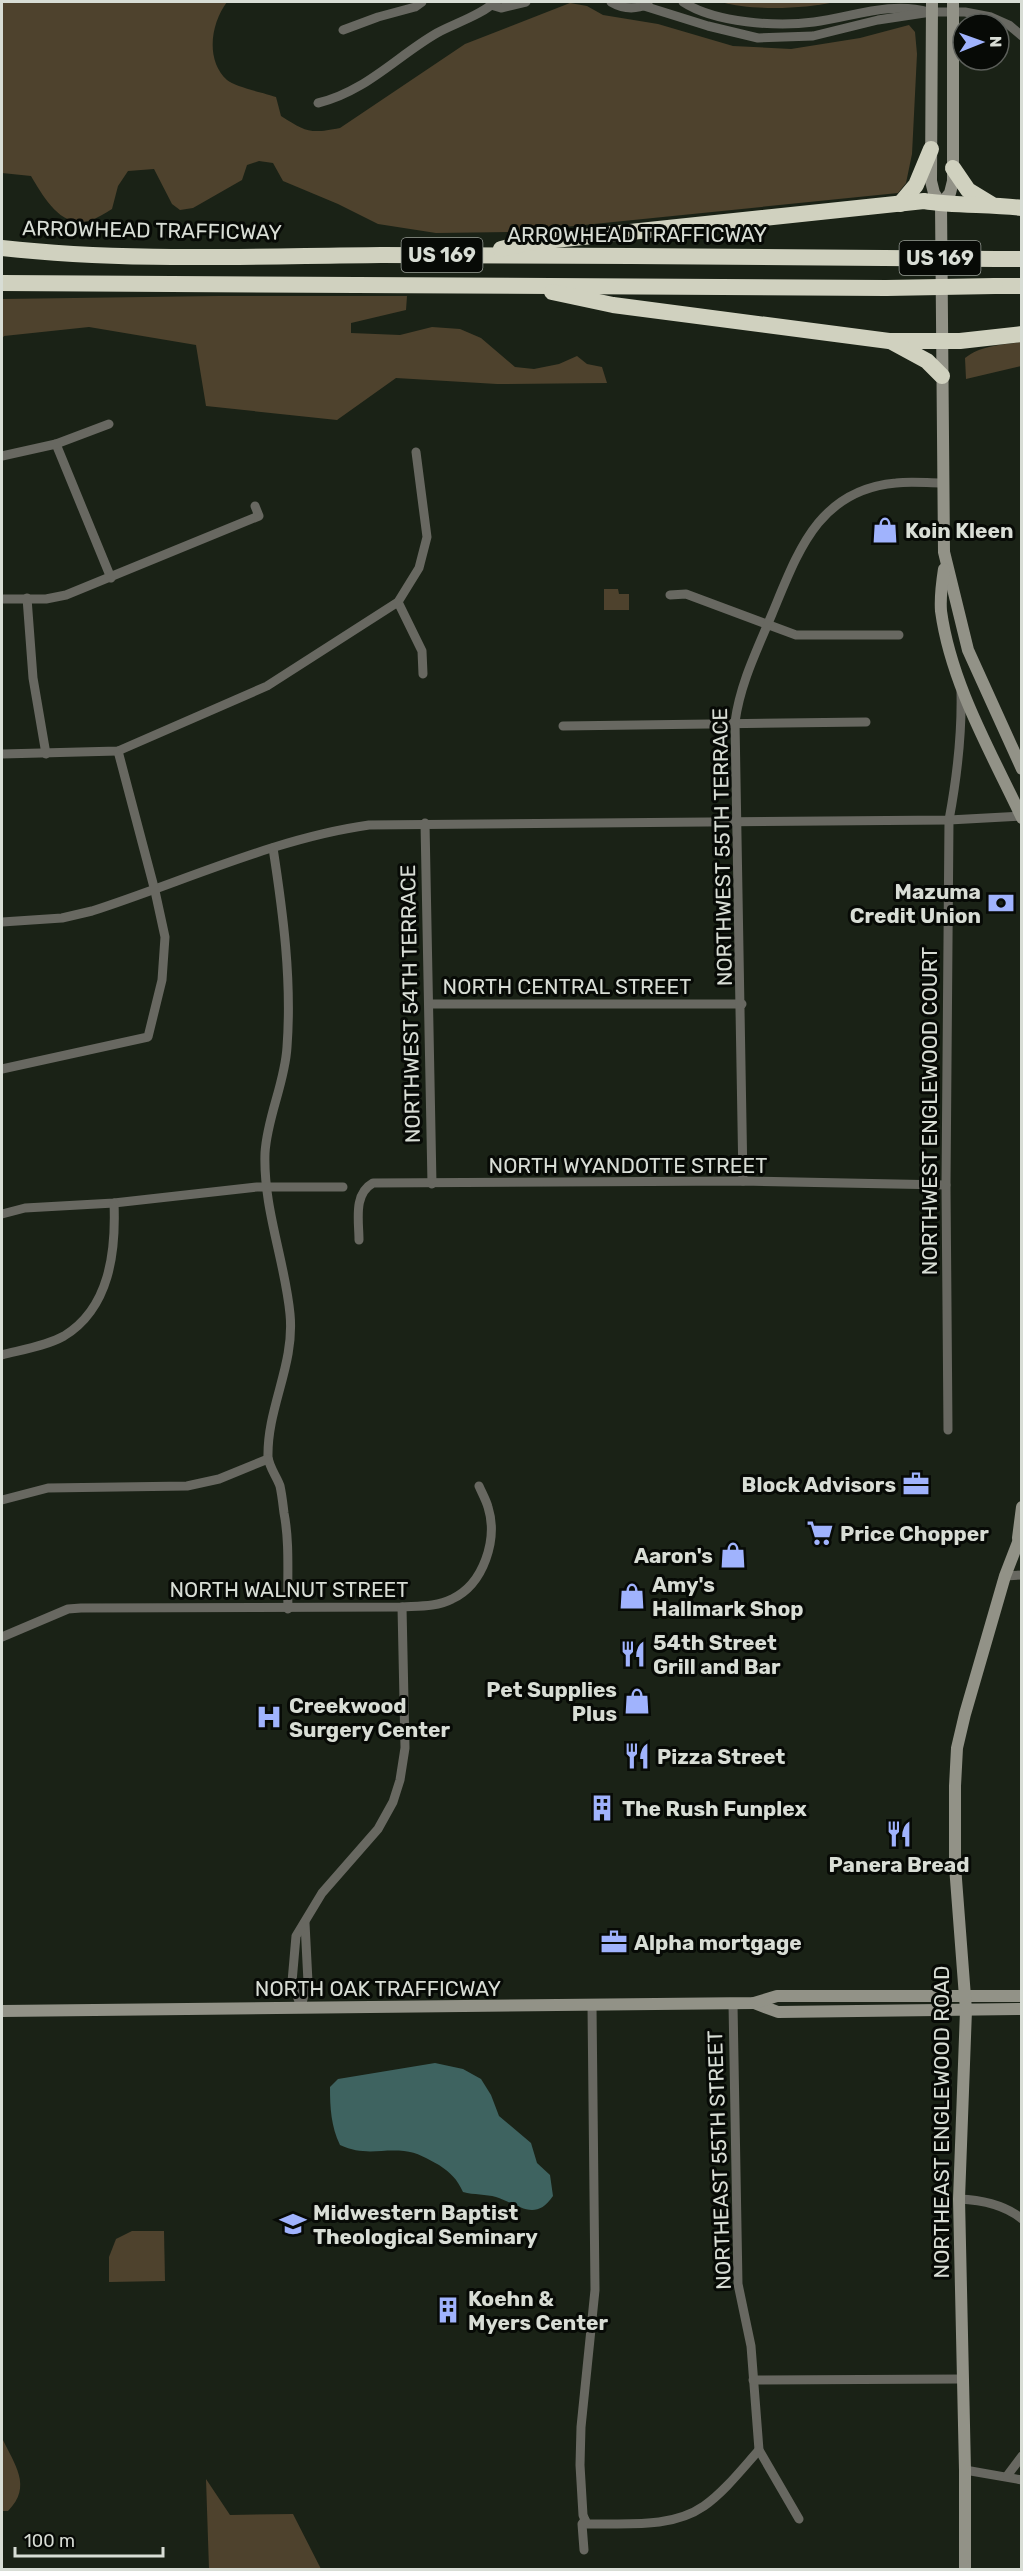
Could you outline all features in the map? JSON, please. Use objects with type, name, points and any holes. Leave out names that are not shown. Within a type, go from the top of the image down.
[{"type":"highway","points":[[900,204],[916,185],[931,149]]},
{"type":"highway","points":[[953,168],[968,190],[992,204]]},
{"type":"highway","points":[[475,255],[526,243],[924,201],[941,204],[992,204],[1022,208]]},
{"type":"highway","name":"ARROWHEAD TRAFFICWAY","points":[[2,248],[53,254],[157,256],[475,255],[1022,259]]},
{"type":"highway","name":"US 169","points":[[2,283],[886,288],[1022,286]]},
{"type":"highway","points":[[519,285],[612,305],[889,341],[984,340],[1022,334]]},
{"type":"highway","points":[[889,341],[927,361],[942,376]]},
{"type":"main road","points":[[932,7],[931,181],[934,193],[941,204],[942,483],[945,559],[941,608],[946,637],[961,685],[1021,817]]},
{"type":"main road","points":[[941,204],[950,193],[953,181],[953,7]]},
{"type":"main road","points":[[945,559],[968,650],[1022,769]]},
{"type":"main road","name":"NORTHEAST ENGLEWOOD ROAD","points":[[965,2570],[959,2199],[966,2010],[954,1866],[957,1748],[1005,1576],[1020,1535],[1022,1507]]},
{"type":"main road","name":"NORTH OAK TRAFFICWAY","points":[[2,2011],[733,2004],[754,2003],[777,1996],[1022,1996]]},
{"type":"main road","name":"NORTH OAK TRAFFICWAY","points":[[754,2003],[778,2012],[1022,2009]]},
{"type":"street","points":[[343,30],[415,7],[422,2]]},
{"type":"street","points":[[318,103],[334,99],[369,81],[436,34],[493,3],[501,8],[526,2]]},
{"type":"street","points":[[611,2],[623,8],[648,4],[741,35],[758,38],[795,38],[832,32],[932,7]]},
{"type":"street","points":[[683,2],[696,10],[733,19],[794,23],[814,22],[903,6],[953,7],[992,17],[1009,25],[1022,36]]},
{"type":"street","points":[[794,23],[795,38]]},
{"type":"street","points":[[2,456],[56,444],[109,424]]},
{"type":"street","points":[[56,444],[111,578]]},
{"type":"street","points":[[2,754],[118,751],[267,686],[398,602],[419,568],[427,537],[417,452]]},
{"type":"street","name":"NORTHWEST 55TH TERRACE","points":[[743,1182],[742,1004],[735,722],[740,691],[800,547],[824,516],[850,498],[879,486],[894,483],[942,483]]},
{"type":"street","points":[[2,599],[46,599],[66,595],[259,516],[255,506]]},
{"type":"street","points":[[670,595],[686,594],[737,611],[767,626],[796,635],[899,635]]},
{"type":"street","points":[[27,598],[33,678],[46,754]]},
{"type":"street","points":[[398,602],[422,651],[423,674]]},
{"type":"street","name":"NORTHWEST ENGLEWOOD COURT","points":[[948,1430],[946,1185],[949,820],[959,746],[961,685]]},
{"type":"street","points":[[564,726],[866,722]]},
{"type":"street","points":[[2,1069],[148,1037],[165,959],[165,937],[118,751]]},
{"type":"street","points":[[2,922],[62,918],[92,911],[155,891],[273,848],[339,829],[369,825],[949,820],[1021,817]]},
{"type":"street","name":"NORTHWEST 54TH TERRACE","points":[[425,823],[432,1184]]},
{"type":"street","points":[[273,848],[286,938],[287,1048],[279,1098],[268,1134],[267,1186],[289,1306],[291,1330],[286,1371],[274,1402],[268,1459],[279,1486],[286,1525],[288,1608]]},
{"type":"street","name":"NORTH CENTRAL STREET","points":[[429,1005],[742,1004]]},
{"type":"street","name":"NORTH WYANDOTTE STREET","points":[[358,1240],[358,1201],[368,1186],[373,1183],[743,1182],[946,1185]]},
{"type":"street","points":[[2,1214],[25,1208],[114,1203],[267,1186],[343,1187]]},
{"type":"street","points":[[2,1355],[63,1336],[86,1315],[100,1296],[115,1242],[114,1203]]},
{"type":"street","points":[[2,1500],[48,1488],[203,1484],[268,1459]]},
{"type":"street","name":"NORTH WALNUT STREET","points":[[2,1637],[68,1609],[402,1607],[427,1606],[452,1600],[462,1593],[479,1574],[488,1550],[491,1528],[489,1508],[479,1486]]},
{"type":"street","points":[[1005,1576],[1022,1575]]},
{"type":"street","points":[[301,2007],[292,1982],[296,1936],[322,1893],[378,1829],[393,1802],[400,1780],[405,1748],[402,1607]]},
{"type":"street","points":[[301,2007],[308,1982],[305,1923]]},
{"type":"street","name":"NORTHEAST 55TH STREET","points":[[733,2004],[738,2284],[751,2346],[759,2450],[800,2519]]},
{"type":"street","points":[[592,2005],[595,2290],[581,2427],[580,2465],[583,2515],[587,2524],[668,2520],[683,2517],[709,2502],[759,2450]]},
{"type":"street","points":[[959,2199],[991,2203],[1014,2212],[1022,2219]]},
{"type":"street","points":[[753,2380],[962,2379]]},
{"type":"street","points":[[1006,2476],[1022,2456]]},
{"type":"street","points":[[965,2470],[1022,2480]]},
{"type":"street","points":[[584,2550],[582,2524],[585,2520]]},
{"type":"shaded area","points":[[2,2],[227,2],[217,20],[213,41],[215,62],[220,72],[231,83],[276,97],[281,116],[303,128],[315,131],[340,128],[465,44],[570,3],[587,6],[603,15],[658,24],[733,46],[791,49],[860,38],[909,25],[915,32],[917,54],[912,154],[906,183],[898,193],[515,232],[436,233],[378,224],[283,181],[273,163],[259,161],[247,165],[242,180],[193,208],[180,210],[172,204],[154,169],[128,171],[118,186],[112,209],[91,220],[71,221],[55,210],[31,176],[2,173]]},
{"type":"shaded area","points":[[721,2],[835,2],[778,8],[748,7]]},
{"type":"shaded area","points":[[407,296],[406,310],[351,323],[351,333],[400,335],[432,327],[460,329],[481,338],[515,367],[534,369],[559,364],[577,356],[587,364],[602,367],[607,383],[497,384],[396,378],[337,420],[206,406],[196,345],[89,327],[4,336],[2,339],[2,299]]},
{"type":"shaded area","points":[[1021,342],[1021,366],[966,379],[965,358],[978,350],[992,346]]},
{"type":"shaded area","points":[[604,589],[618,589],[619,594],[629,594],[629,610],[604,610]]},
{"type":"shaded area","points":[[132,2231],[164,2231],[165,2281],[109,2282],[109,2257],[116,2239]]},
{"type":"shaded area","points":[[2,2438],[16,2466],[20,2484],[15,2502],[8,2511],[2,2511]]},
{"type":"shaded area","points":[[206,2479],[230,2515],[293,2514],[321,2569],[209,2569]]},
{"type":"water","points":[[435,2063],[463,2069],[481,2079],[491,2095],[499,2116],[531,2143],[537,2163],[550,2175],[553,2196],[540,2209],[526,2209],[496,2197],[463,2192],[447,2171],[431,2160],[413,2153],[364,2151],[340,2145],[333,2124],[330,2095],[330,2087],[338,2079]]},
{"type":"place","name":"Koin Kleen","points":[[885,530]]},
{"type":"place","name":"Mazuma Credit Union","points":[[1001,903]]},
{"type":"place","name":"Block Advisors","points":[[916,1484]]},
{"type":"place","name":"Price Chopper","points":[[820,1533]]},
{"type":"place","name":"Aaron's","points":[[733,1555]]},
{"type":"place","name":"Amy's Hallmark Shop","points":[[632,1596]]},
{"type":"place","name":"54th Street Grill and Bar","points":[[633,1654]]},
{"type":"place","name":"Pet Supplies Plus","points":[[637,1701]]},
{"type":"place","name":"Creekwood Surgery Center","points":[[269,1717]]},
{"type":"place","name":"Pizza Street","points":[[637,1756]]},
{"type":"place","name":"The Rush Funplex","points":[[602,1808]]},
{"type":"place","name":"Panera Bread","points":[[899,1834]]},
{"type":"place","name":"Alpha mortgage","points":[[614,1942]]},
{"type":"place","name":"Midwestern Baptist Theological Seminary","points":[[293,2224]]},
{"type":"place","name":"Koehn & Myers Center","points":[[448,2310]]}]
